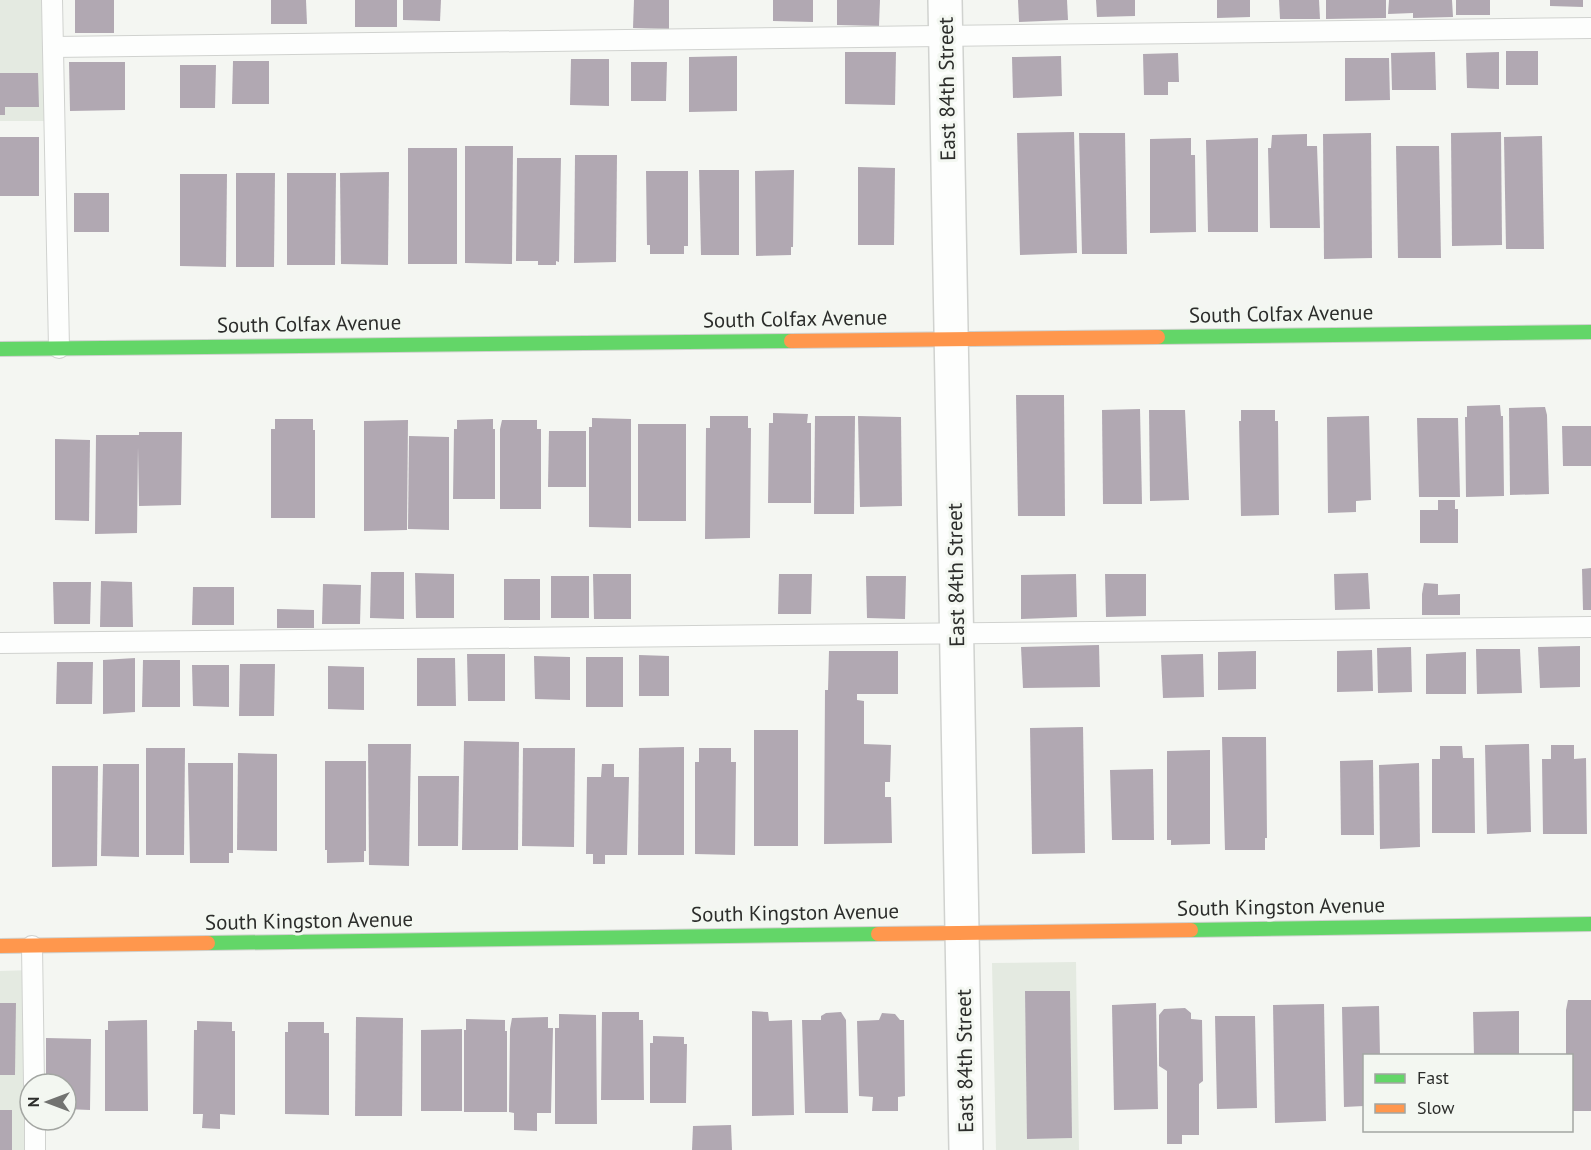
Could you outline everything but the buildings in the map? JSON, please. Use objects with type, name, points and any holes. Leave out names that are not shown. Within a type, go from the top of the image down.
[{"type":"street","name":"East 84th Street","points":[[945,0],[966,1150]]},
{"type":"street","name":"South Colfax Avenue","points":[[0,349],[1591,332]]},
{"type":"street","name":"South Kingston Avenue","points":[[0,946],[1591,924]]},
{"type":"lane","points":[[52,0],[59,348]]},
{"type":"lane","points":[[54,47],[1591,28]]},
{"type":"lane","points":[[0,643],[1591,627]]},
{"type":"lane","points":[[32,946],[34,1072]]},
{"type":"lane","points":[[35,1132],[35,1150]]},
{"type":"shaded area","points":[[0,0],[52,0],[55,121],[0,121]]},
{"type":"shaded area","points":[[1076,962],[1079,1150],[996,1150],[992,963]]},
{"type":"shaded area","points":[[32,970],[31,1072],[18,1072],[18,1132],[32,1132],[35,1150],[0,1150],[0,971]]},
{"type":"traffic: fast","points":[[1158,337],[1591,332]]},
{"type":"traffic: fast","points":[[0,349],[791,341]]},
{"type":"traffic: fast","points":[[1191,930],[1591,924]]},
{"type":"traffic: fast","points":[[208,943],[878,934]]},
{"type":"traffic: slow","points":[[791,341],[1158,337]]},
{"type":"traffic: slow","points":[[878,934],[1191,930]]},
{"type":"traffic: slow","points":[[0,946],[208,943]]}]
